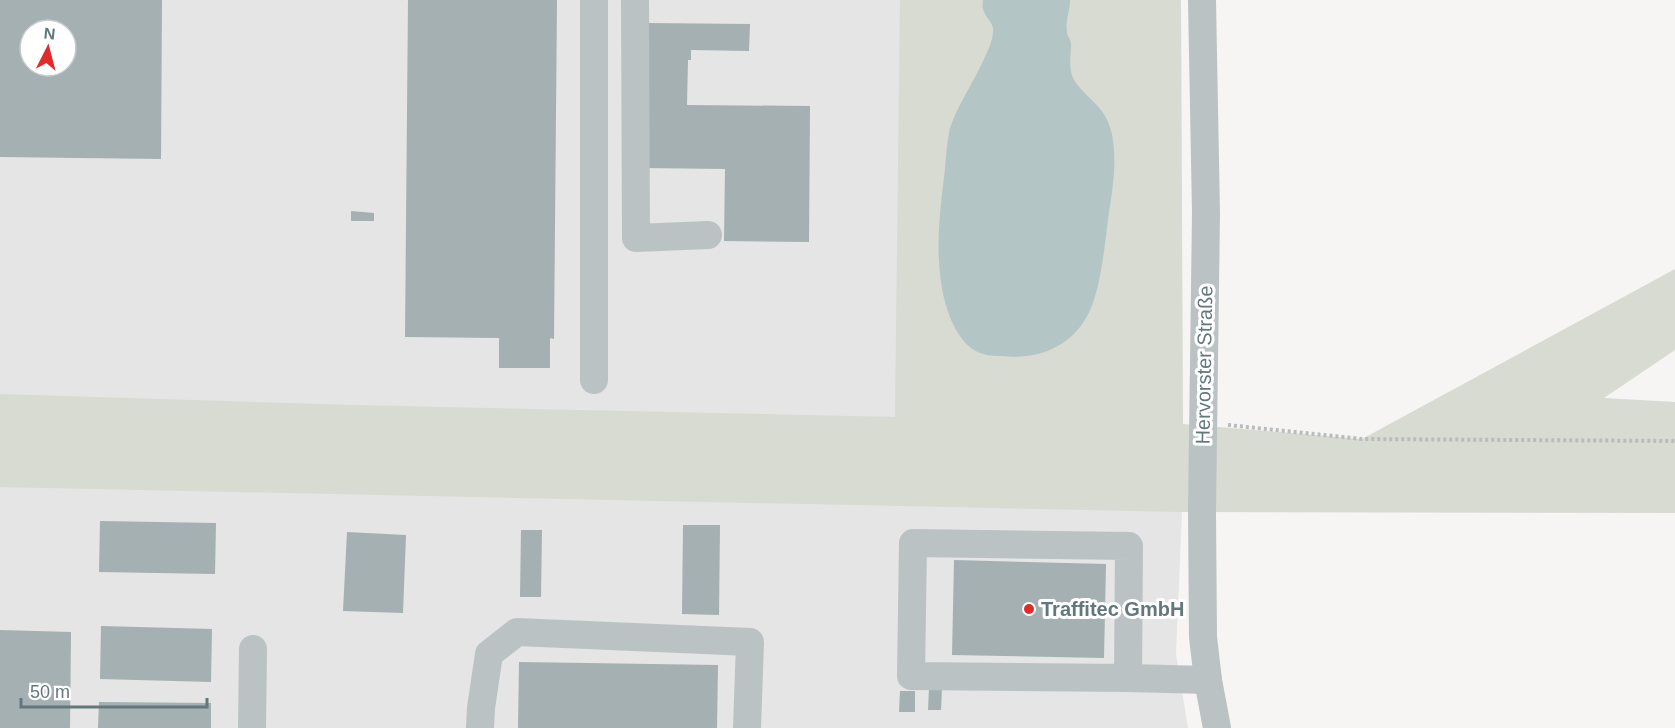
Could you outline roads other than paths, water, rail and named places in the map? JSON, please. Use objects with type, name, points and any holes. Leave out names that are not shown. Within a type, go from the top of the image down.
[{"type":"street","points":[[594,0],[594,380]]},
{"type":"street","points":[[635,0],[636,238],[708,235]]},
{"type":"street","name":"Hervorster Straße","points":[[1202,0],[1206,213],[1203,637],[1217,728]]},
{"type":"street","points":[[1128,678],[1129,546],[913,543],[911,676],[1208,680]]},
{"type":"street","points":[[480,728],[489,654],[517,632],[750,642],[747,728]]},
{"type":"street","points":[[252,728],[253,650]]},
{"type":"place","name":"Traffitec GmbH","points":[[1029,609]]}]
